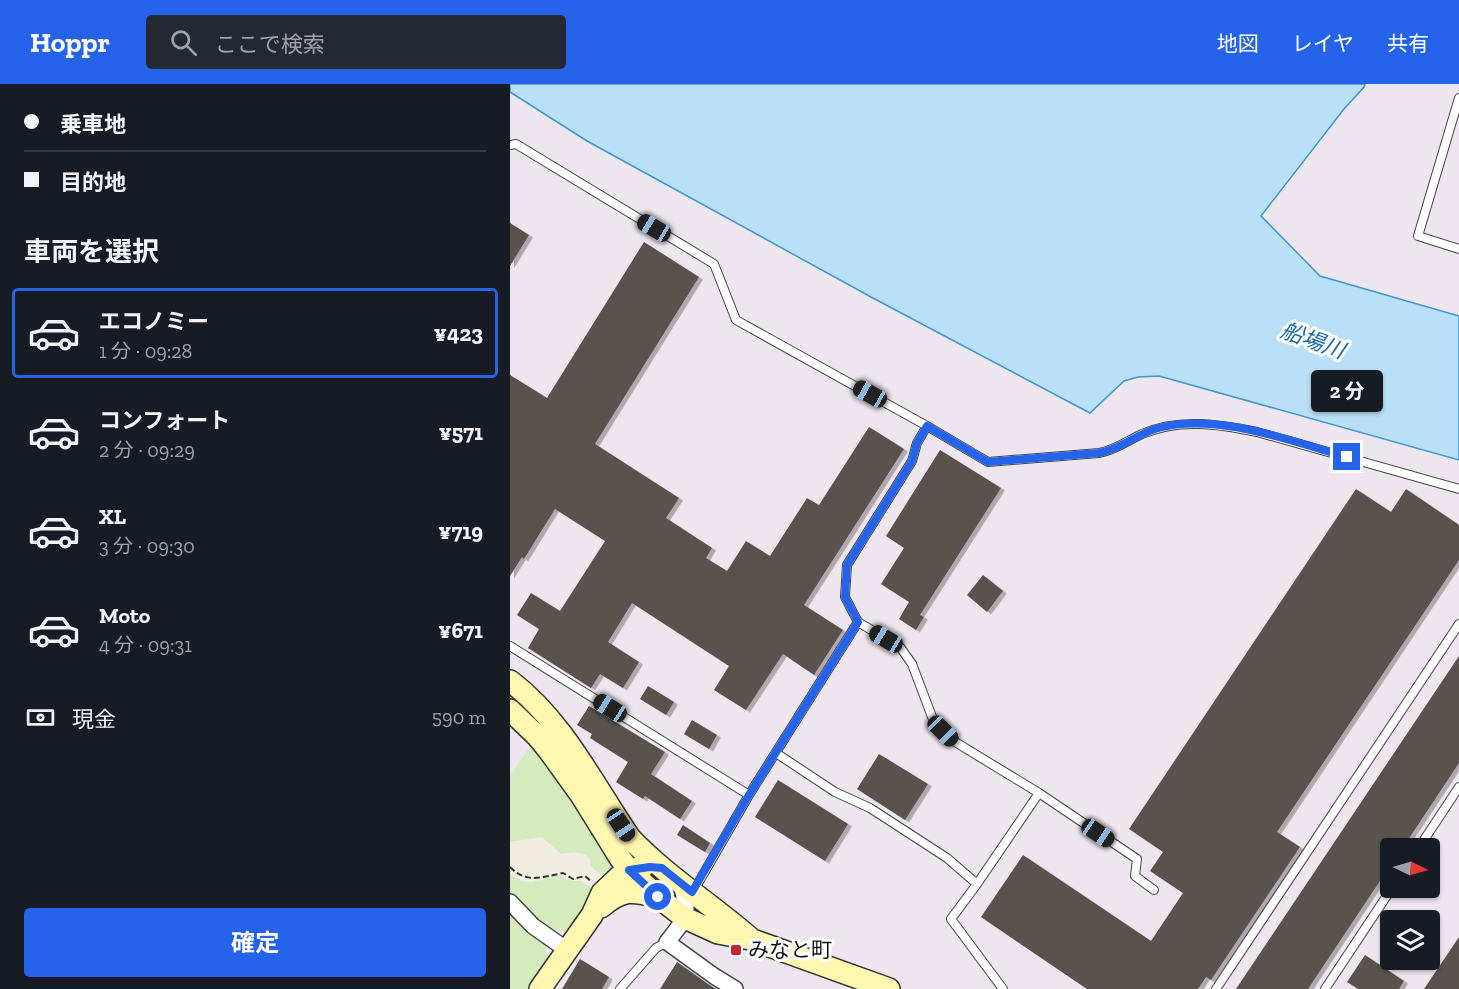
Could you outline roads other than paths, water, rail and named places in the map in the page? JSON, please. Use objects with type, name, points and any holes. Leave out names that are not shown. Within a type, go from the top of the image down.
[{"type":"street","points":[[510,681],[533,701],[558,730],[630,838],[644,853],[750,939]]},
{"type":"street","points":[[510,710],[550,752],[581,795],[629,870],[685,918],[718,933],[750,939],[889,989]]},
{"type":"street","points":[[619,894],[633,856],[630,838]]},
{"type":"street","points":[[540,989],[591,915],[602,893],[615,880],[629,870],[662,868]]},
{"type":"street","points":[[686,888],[685,918],[667,942],[735,989]]},
{"type":"street","points":[[591,915],[619,894],[632,892],[658,897]]},
{"type":"street","points":[[510,902],[533,926],[567,950]]},
{"type":"lane","points":[[1459,98],[1418,236],[1459,249]]},
{"type":"lane","points":[[510,145],[516,144],[714,264],[736,320],[988,462],[1111,451],[1140,435],[1159,428],[1193,423],[1225,425],[1257,432],[1459,489]]},
{"type":"lane","points":[[927,426],[917,443],[912,461],[847,565],[845,597],[858,622],[900,647],[912,664],[934,722],[952,740],[1039,793],[1137,859],[1134,876],[1154,890]]},
{"type":"lane","points":[[686,888],[749,795],[858,622]]},
{"type":"lane","points":[[1216,989],[1459,624]]},
{"type":"lane","points":[[510,645],[749,795]]},
{"type":"lane","points":[[776,753],[836,792],[870,808],[947,858],[977,884]]},
{"type":"lane","points":[[1425,838],[1459,787]]},
{"type":"lane","points":[[1004,989],[951,919],[1039,793]]},
{"type":"lane","points":[[1326,989],[1385,898]]},
{"type":"lane","points":[[620,989],[656,948],[667,942]]},
{"type":"water","name":"船場川","points":[[510,84],[1365,84],[1261,216],[1320,276],[1459,316],[1459,460],[1159,376],[1138,377],[1124,381],[1090,413],[871,297],[587,141],[510,92]]},
{"type":"place","name":"みなと町","points":[[736,950]]}]
